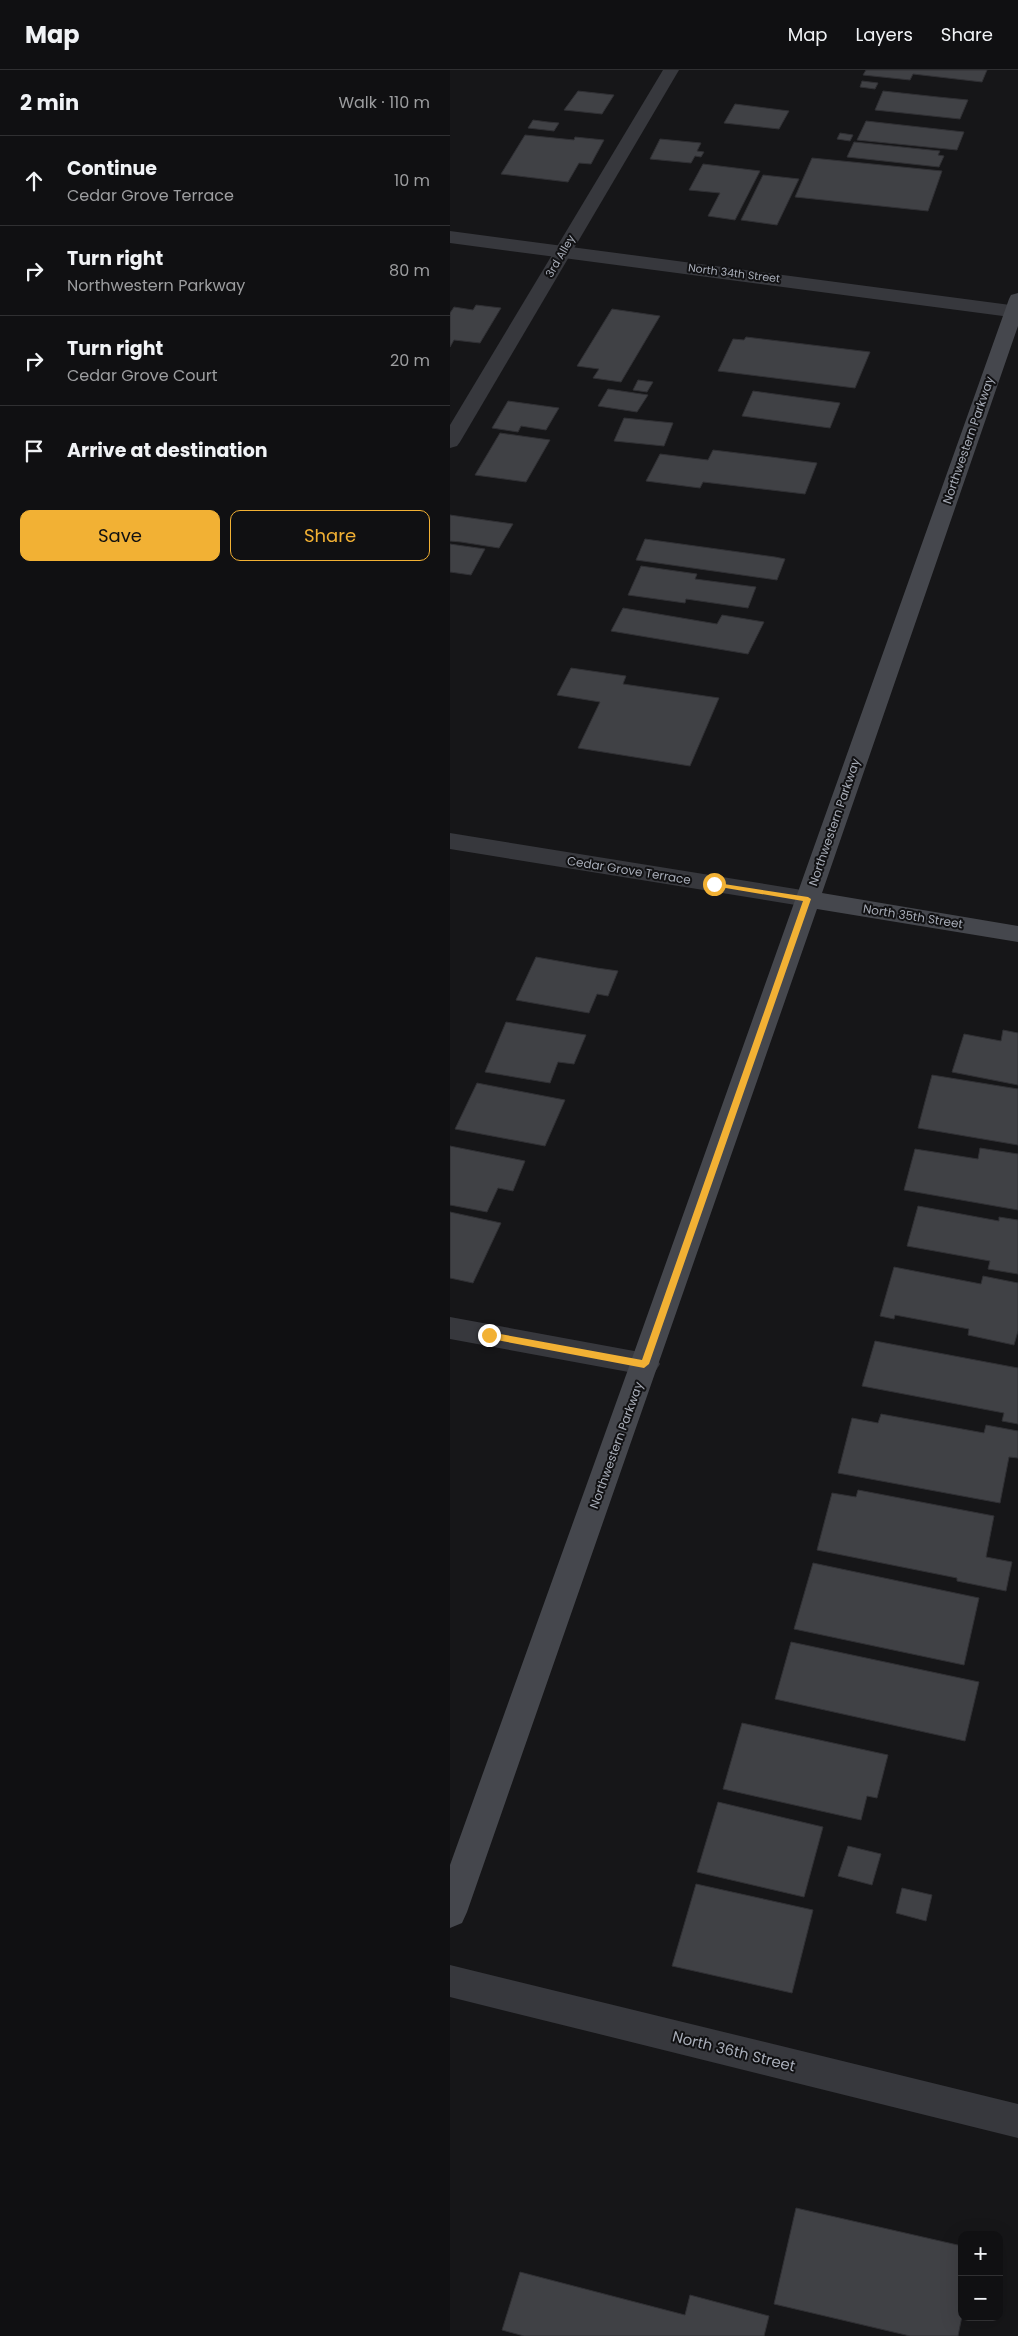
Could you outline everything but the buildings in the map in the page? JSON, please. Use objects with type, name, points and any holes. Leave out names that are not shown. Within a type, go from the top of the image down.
[{"type":"street","name":"3rd Alley","points":[[450,442],[671,70]]},
{"type":"street","name":"North 34th Street","points":[[450,237],[1016,308]]},
{"type":"street","name":"Northwestern Parkway","points":[[450,1912],[1016,308]]},
{"type":"street","name":"Cedar Grove Terrace","points":[[450,841],[808,899]]},
{"type":"street","name":"North 35th Street","points":[[808,899],[1018,934]]},
{"type":"street","points":[[450,1328],[644,1364]]},
{"type":"street","name":"North 36th Street","points":[[450,1981],[1018,2121]]},
{"type":"route","points":[[489,1335],[644,1364],[808,899],[714,884]]}]
